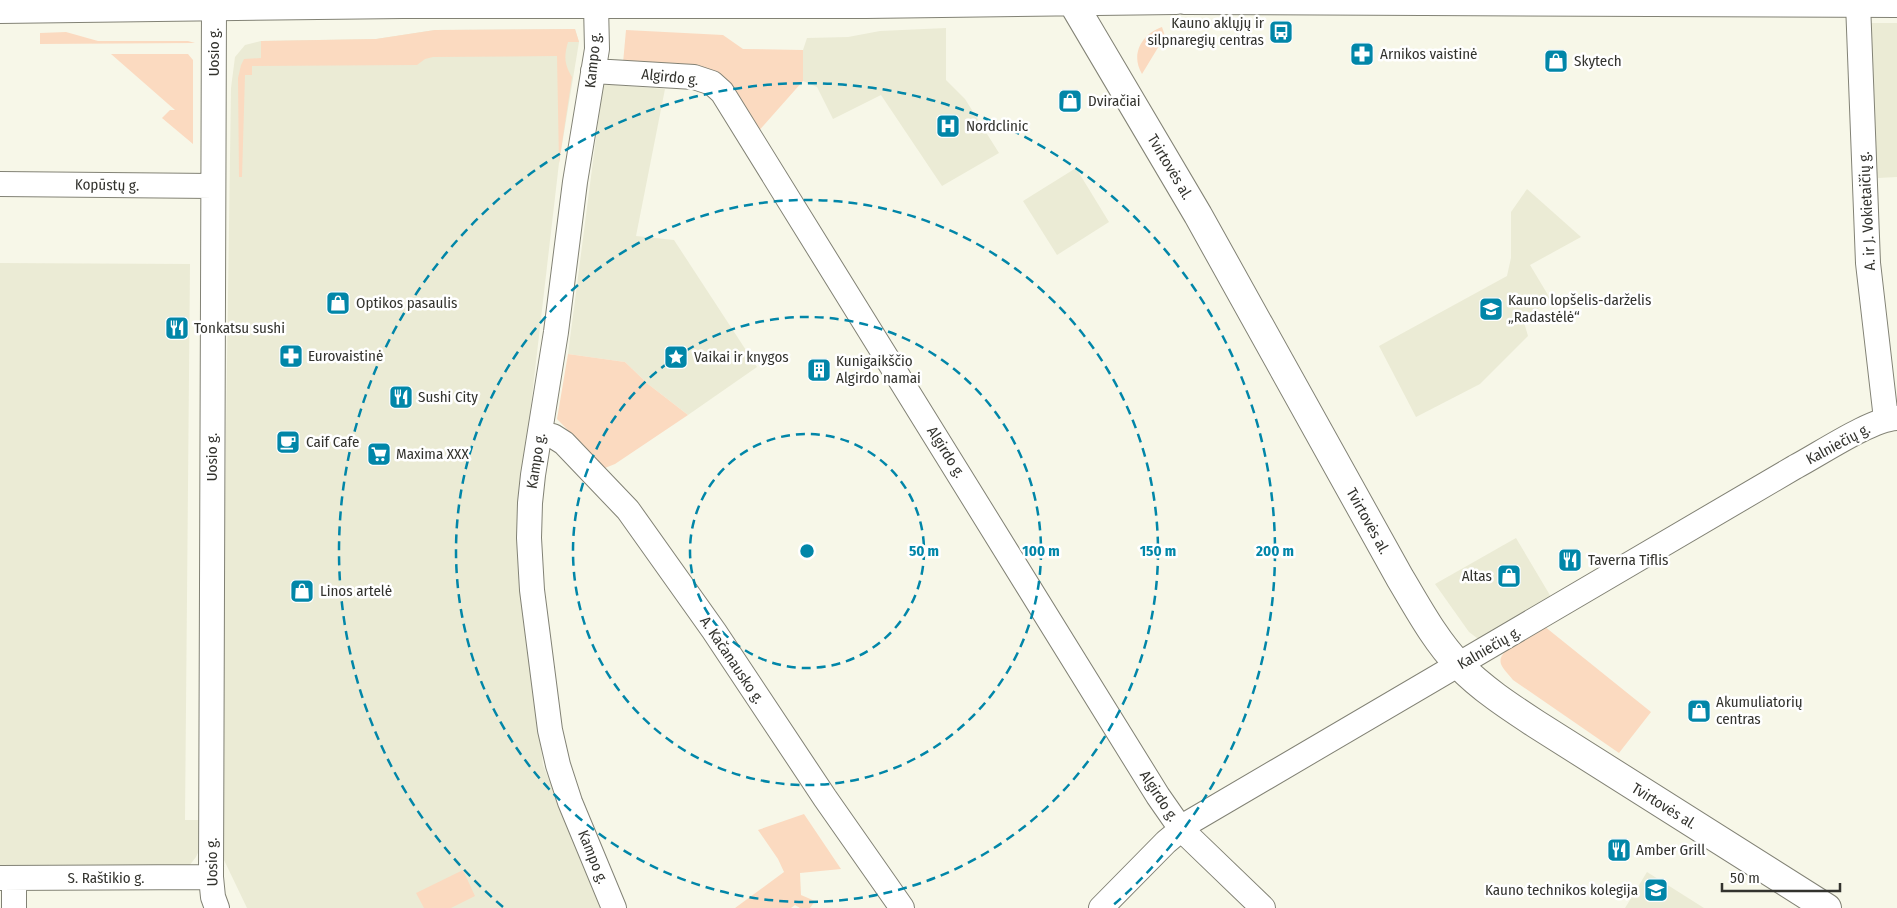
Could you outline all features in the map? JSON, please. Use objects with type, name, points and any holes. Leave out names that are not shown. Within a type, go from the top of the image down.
[{"type":"main road","name":"Tvirtovės al.","points":[[1072,0],[1198,215],[1400,578],[1431,630],[1459,665],[1504,703],[1821,906]]},
{"type":"main road","points":[[0,8],[403,2],[596,5],[1176,0]]},
{"type":"main road","points":[[1184,0],[1897,3]]},
{"type":"street","name":"A. ir J. Vokietaičių g.","points":[[1858,3],[1868,263],[1892,419]]},
{"type":"street","name":"Kampo g.","points":[[596,5],[597,49],[575,182],[568,248],[530,503],[529,538],[532,590],[550,730],[558,765],[570,802],[614,908]]},
{"type":"street","name":"Uosio g.","points":[[214,6],[211,877],[213,897],[217,908]]},
{"type":"street","name":"Algirdo g.","points":[[593,72],[694,77],[712,83],[722,92],[770,166],[1158,796],[1180,829],[1262,908]]},
{"type":"street","name":"Kopūstų g.","points":[[0,184],[213,186]]},
{"type":"street","name":"Kalniečių g.","points":[[1101,908],[1180,829],[1795,467],[1864,429],[1892,419]]},
{"type":"street","name":"A. Kačanausko g.","points":[[541,434],[553,436],[564,443],[628,510],[714,632],[825,798],[902,908]]},
{"type":"street","name":"S. Raštikio g.","points":[[7,878],[211,877]]},
{"type":"street","points":[[7,878],[14,908]]},
{"type":"shaded area","points":[[1897,23],[1897,177],[1878,178],[1868,119],[1866,24]]},
{"type":"shaded area","points":[[1162,27],[1165,36],[1142,74],[1137,59],[1140,46],[1149,34]]},
{"type":"shaded area","points":[[946,28],[946,80],[965,99],[999,153],[942,186],[881,95],[833,119],[817,87],[803,81],[803,50],[807,38],[848,37],[880,31]]},
{"type":"shaded area","points":[[575,29],[579,42],[559,163],[521,491],[525,610],[543,765],[602,908],[247,908],[224,860],[223,642],[231,88],[235,57],[245,45],[261,41],[376,39],[435,30]]},
{"type":"shaded area","points":[[575,29],[579,42],[568,42],[566,52],[566,64],[572,77],[559,163],[557,56],[433,57],[425,59],[417,65],[252,66],[252,75],[245,75],[242,177],[239,177],[238,78],[244,59],[261,58],[261,41],[376,39],[435,30]]},
{"type":"shaded area","points":[[626,30],[723,35],[743,49],[803,50],[803,81],[756,134],[721,82],[623,63]]},
{"type":"shaded area","points":[[66,32],[98,41],[188,41],[195,43],[40,44],[40,33]]},
{"type":"shaded area","points":[[111,54],[188,54],[193,60],[193,144],[162,118],[170,110],[175,110]]},
{"type":"shaded area","points":[[603,84],[665,89],[636,236],[674,240],[757,367],[688,415],[648,384],[625,362],[568,354]]},
{"type":"shaded area","points":[[1076,168],[1109,222],[1057,255],[1023,201]]},
{"type":"shaded area","name":"Kauno lopšelis-darželis „Radastėlė“","points":[[1527,189],[1581,237],[1530,265],[1551,300],[1523,319],[1528,336],[1480,384],[1416,417],[1379,346],[1507,276],[1511,258],[1511,212]]},
{"type":"shaded area","points":[[0,263],[190,264],[185,820],[204,820],[203,842],[196,857],[189,866],[0,870]]},
{"type":"shaded area","points":[[568,354],[625,362],[648,384],[688,415],[615,464],[605,468],[557,419]]},
{"type":"shaded area","points":[[1516,538],[1551,597],[1487,638],[1477,638],[1469,632],[1435,584]]},
{"type":"shaded area","points":[[1544,626],[1651,712],[1619,753],[1513,680],[1502,666],[1501,658],[1510,647]]},
{"type":"shaded area","points":[[804,814],[841,869],[800,873],[801,895],[815,901],[810,908],[800,908],[795,905],[791,908],[735,908],[784,872],[778,859],[758,830]]},
{"type":"shaded area","points":[[463,870],[475,896],[451,908],[424,908],[416,893]]},
{"type":"shaded area","name":"Kauno technikos kolegija","points":[[1647,872],[1704,908],[1625,908]]},
{"type":"place","name":"Kauno aklųjų ir silpnaregių centras","points":[[1281,32]]},
{"type":"place","name":"Arnikos vaistinė","points":[[1362,54]]},
{"type":"place","name":"Skytech","points":[[1556,61]]},
{"type":"place","name":"Dviračiai","points":[[1070,101]]},
{"type":"place","name":"Nordclinic","points":[[948,126]]},
{"type":"place","name":"Optikos pasaulis","points":[[338,303]]},
{"type":"place","name":"Kauno lopšelis-darželis „Radastėlė“","points":[[1491,309]]},
{"type":"place","name":"Tonkatsu sushi","points":[[177,328]]},
{"type":"place","name":"Eurovaistinė","points":[[291,356]]},
{"type":"place","name":"Vaikai ir knygos","points":[[676,357]]},
{"type":"place","name":"Kunigaikščio Algirdo namai","points":[[819,370]]},
{"type":"place","name":"Sushi City","points":[[401,397]]},
{"type":"place","name":"Caif Cafe","points":[[288,442]]},
{"type":"place","name":"Maxima XXX","points":[[379,454]]},
{"type":"place","name":"Taverna Tiflis","points":[[1570,560]]},
{"type":"place","name":"Altas","points":[[1509,576]]},
{"type":"place","name":"Linos artelė","points":[[302,591]]},
{"type":"place","name":"Akumuliatorių centras","points":[[1699,711]]},
{"type":"place","name":"Amber Grill","points":[[1619,850]]},
{"type":"place","name":"Kauno technikos kolegija","points":[[1656,890]]}]
